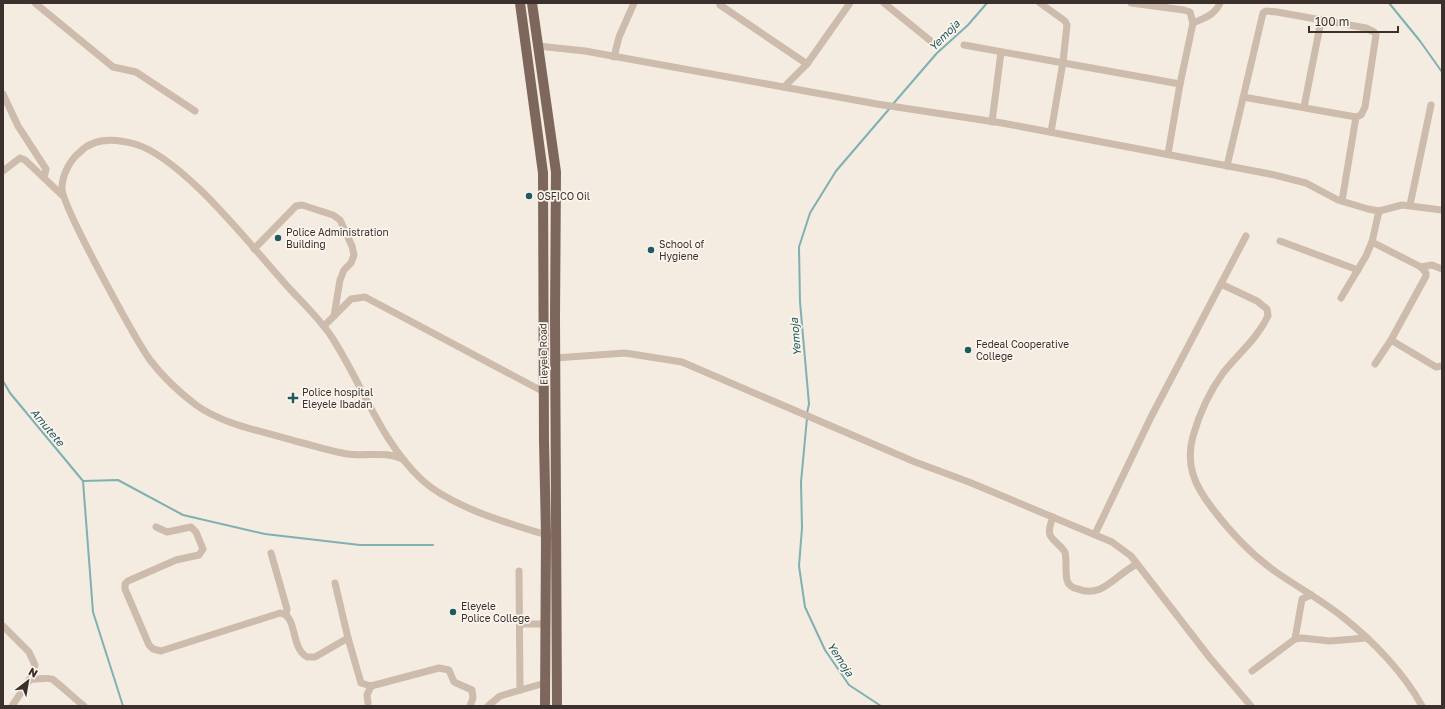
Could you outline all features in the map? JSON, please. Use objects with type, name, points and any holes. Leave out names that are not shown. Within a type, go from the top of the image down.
[{"type":"main road","name":"Eleyele Road","points":[[520,3],[543,173],[546,535],[545,706]]},
{"type":"main road","name":"Eleyele Road","points":[[532,3],[556,172],[555,358],[557,706]]},
{"type":"main road","points":[[543,173],[556,172]]},
{"type":"street","points":[[35,3],[113,67],[136,72],[195,111]]},
{"type":"street","points":[[614,57],[619,37],[634,3]]},
{"type":"street","points":[[884,3],[932,42]]},
{"type":"street","points":[[1040,3],[1065,21],[1067,25],[1063,62],[1051,132]]},
{"type":"street","points":[[1131,3],[1190,12],[1193,23],[1180,84],[1168,154]]},
{"type":"street","points":[[1193,23],[1215,12],[1220,3]]},
{"type":"street","points":[[720,5],[806,64]]},
{"type":"street","points":[[784,87],[806,64],[846,5]]},
{"type":"street","points":[[1227,166],[1243,97],[1263,13],[1269,11],[1366,28],[1374,32],[1376,35],[1364,110],[1361,115],[1356,116],[1243,97]]},
{"type":"street","points":[[1304,107],[1321,20]]},
{"type":"street","points":[[964,45],[1180,84]]},
{"type":"street","points":[[538,46],[585,51],[877,104],[1051,132],[1168,154],[1297,180],[1342,201],[1379,211],[1402,205],[1442,210]]},
{"type":"street","points":[[992,122],[1001,52]]},
{"type":"street","points":[[3,94],[18,126],[46,169],[44,178]]},
{"type":"street","points":[[1410,205],[1431,105]]},
{"type":"street","points":[[1342,201],[1356,116]]},
{"type":"street","points":[[404,460],[388,454],[351,455],[314,447],[216,416],[191,401],[159,372],[141,347],[74,221],[63,196],[62,187],[65,173],[72,160],[86,146],[107,140],[118,140],[138,145],[162,158],[185,177],[254,249],[324,326],[346,361],[383,430],[404,460],[423,481],[442,495],[469,508],[556,538]]},
{"type":"street","points":[[3,171],[20,158],[63,196]]},
{"type":"street","points":[[254,249],[296,206],[302,205],[333,215],[340,220],[352,246],[354,255],[351,263],[344,270],[340,280],[334,316]]},
{"type":"street","points":[[1341,298],[1358,270],[1372,242],[1379,211]]},
{"type":"street","points":[[1095,534],[1151,417],[1246,236]]},
{"type":"street","points":[[1280,241],[1358,270]]},
{"type":"street","points":[[1372,242],[1421,266],[1426,273],[1426,276],[1391,340],[1375,364]]},
{"type":"street","points":[[1421,266],[1432,265],[1442,268]]},
{"type":"street","points":[[1221,284],[1257,301],[1267,309],[1268,316],[1251,342],[1223,373],[1213,390],[1193,436],[1190,458],[1191,471],[1203,496],[1224,524],[1242,543],[1275,572],[1344,618],[1366,638],[1400,674],[1422,706]]},
{"type":"street","points":[[324,326],[352,299],[365,298],[544,392]]},
{"type":"street","points":[[1391,340],[1436,367],[1442,366]]},
{"type":"street","points":[[555,358],[625,353],[669,359],[693,366],[798,412],[1095,534],[1121,547],[1131,556],[1210,658],[1250,706]]},
{"type":"street","points":[[1053,517],[1048,529],[1050,538],[1065,552],[1067,581],[1071,587],[1088,593],[1098,591],[1124,571],[1137,564]]},
{"type":"street","points":[[156,528],[167,532],[191,527],[196,532],[203,549],[199,555],[176,560],[128,581],[125,584],[125,589],[149,645],[153,649],[160,651],[277,613],[286,614]]},
{"type":"street","points":[[271,553],[286,614],[291,620],[298,647],[307,657],[315,657],[348,638]]},
{"type":"street","points":[[519,571],[520,690]]},
{"type":"street","points":[[336,582],[348,638],[361,682],[371,686],[439,668],[449,670],[454,682],[472,690],[473,698],[470,706]]},
{"type":"street","points":[[1295,639],[1302,599],[1311,595]]},
{"type":"street","points":[[520,624],[545,624]]},
{"type":"street","points":[[3,626],[29,652],[36,665],[30,679],[12,706]]},
{"type":"street","points":[[1252,671],[1295,639],[1302,638],[1330,641],[1366,638]]},
{"type":"street","points":[[30,679],[40,680],[46,678],[55,681],[65,692],[84,706]]},
{"type":"street","points":[[488,706],[500,696],[545,683]]},
{"type":"street","points":[[368,703],[367,695],[371,686]]},
{"type":"waterway","name":"Yemoja","points":[[893,104],[937,53],[968,25],[987,3]]},
{"type":"waterway","points":[[1389,3],[1420,41],[1442,72]]},
{"type":"waterway","name":"Yemoja","points":[[807,413],[809,404],[800,302],[799,247],[810,213],[836,171],[890,108]]},
{"type":"waterway","name":"Amutete","points":[[3,381],[10,393],[83,481]]},
{"type":"waterway","name":"Yemoja","points":[[807,418],[801,482],[802,528],[799,566],[805,607],[825,650],[849,685],[881,706]]},
{"type":"waterway","points":[[83,481],[118,480],[183,515],[265,534],[360,545],[433,545]]},
{"type":"waterway","points":[[83,481],[93,612],[123,706]]},
{"type":"place","name":"OSFICO Oil","points":[[529,196]]},
{"type":"place","name":"Police Administration Building","points":[[278,238]]},
{"type":"place","name":"School of Hygiene","points":[[651,250]]},
{"type":"place","name":"Fedeal Cooperative College","points":[[968,350]]},
{"type":"place","name":"Police hospital Eleyele Ibadan","points":[[293,398]]},
{"type":"place","name":"Eleyele Police College","points":[[453,612]]}]
